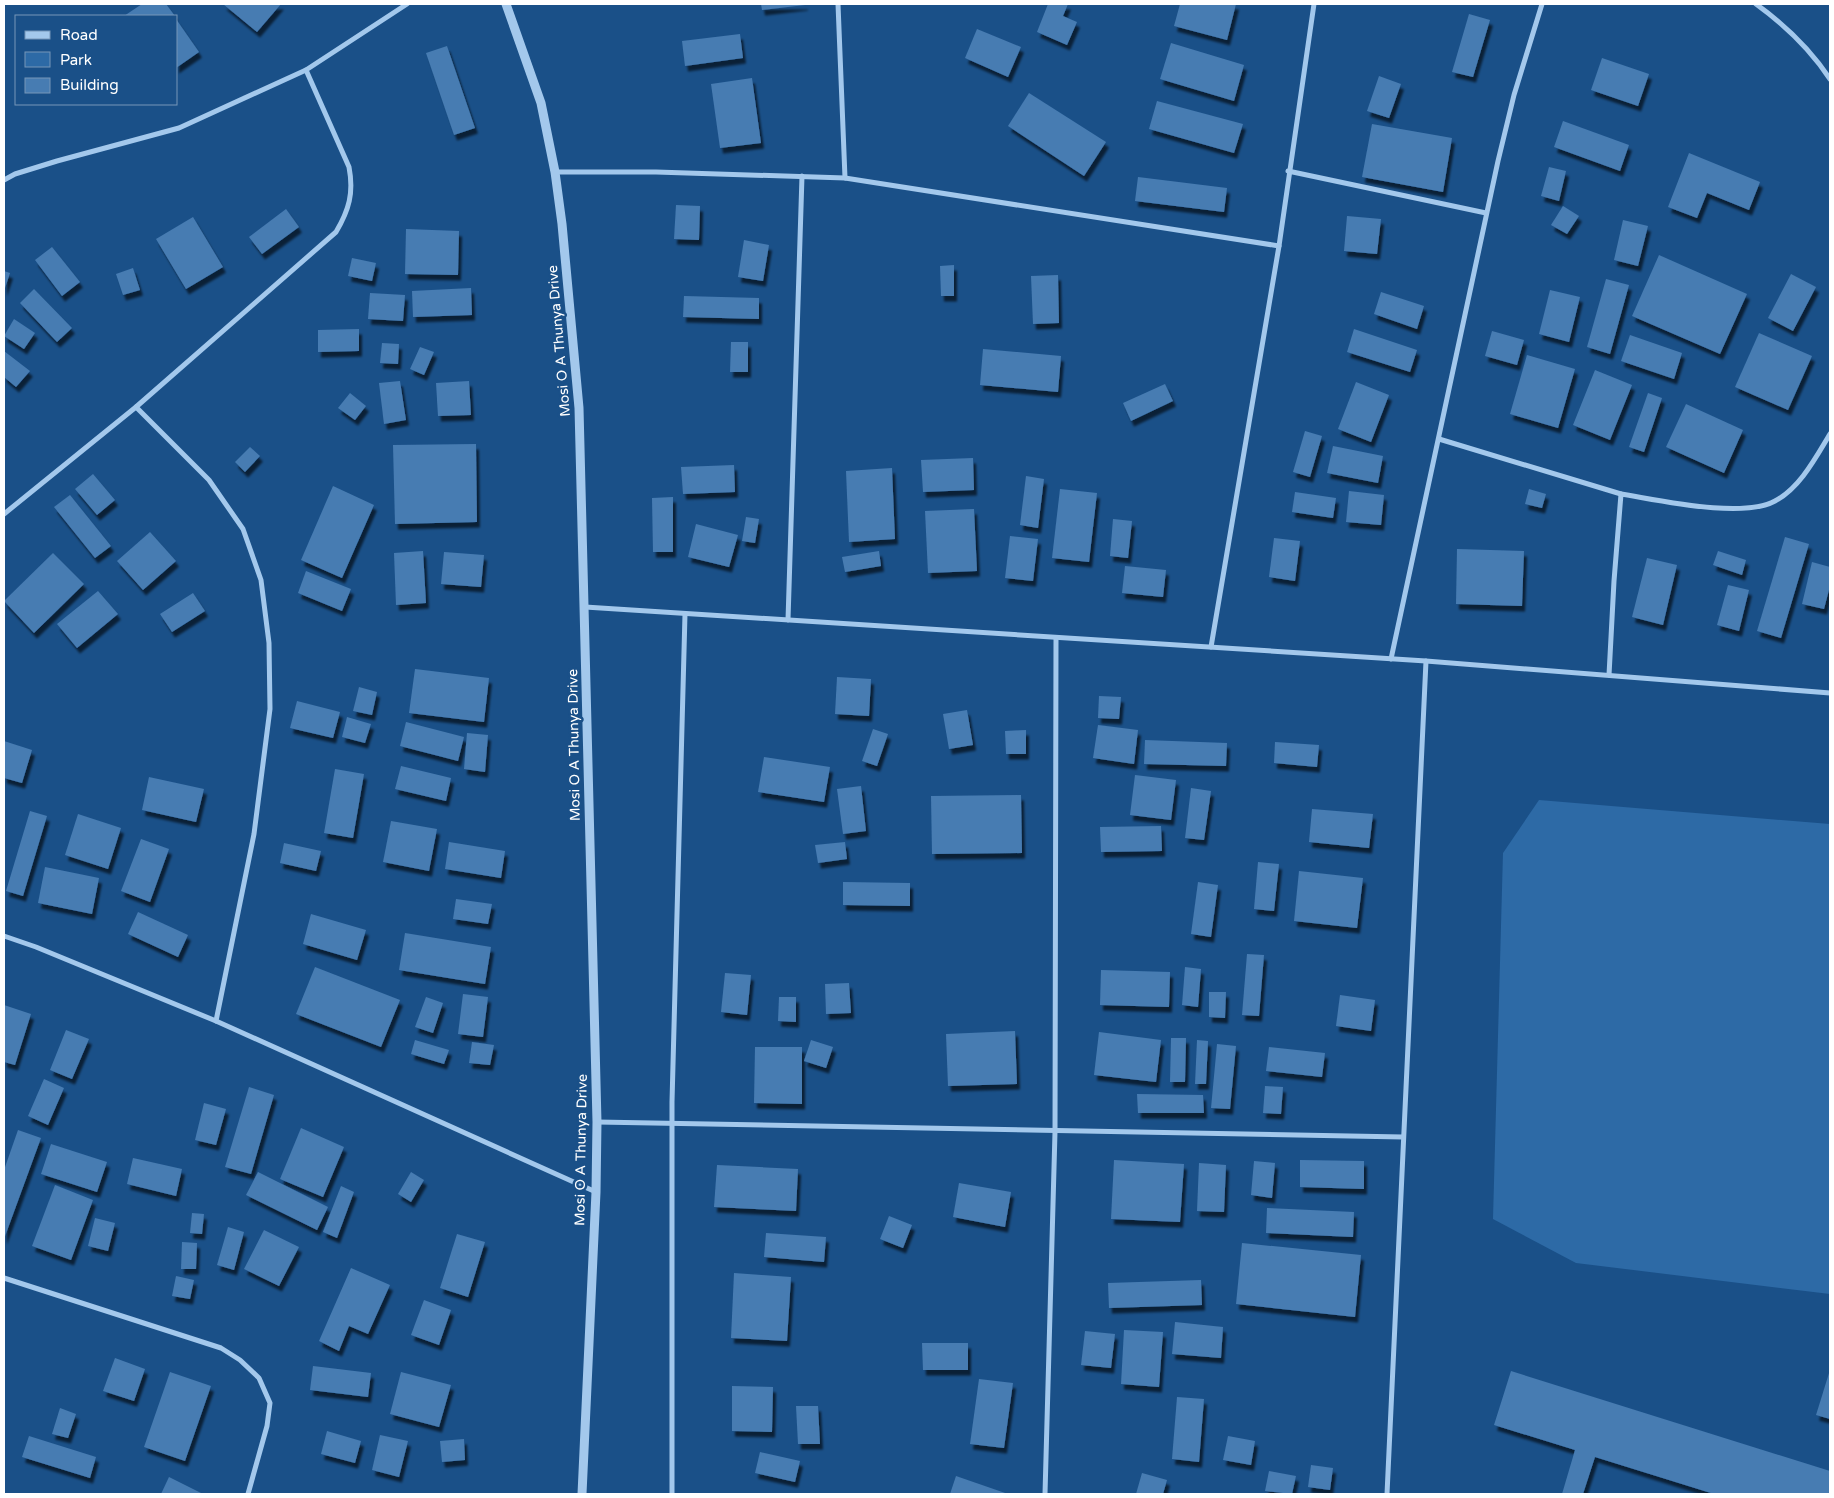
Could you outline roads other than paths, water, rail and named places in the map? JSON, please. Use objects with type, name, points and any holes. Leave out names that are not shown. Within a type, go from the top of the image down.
[{"type":"street","points":[[4,180],[15,174],[57,161],[179,128],[306,70],[407,4]]},
{"type":"street","name":"Mosi O A Thunya Drive","points":[[506,4],[541,103],[555,172],[562,224],[579,408],[597,1122],[596,1192],[582,1494]]},
{"type":"street","points":[[838,4],[845,178]]},
{"type":"street","points":[[1211,646],[1278,246],[1314,4]]},
{"type":"street","points":[[1391,659],[1486,213],[1514,95],[1542,4]]},
{"type":"street","points":[[1756,4],[1778,20],[1800,40],[1830,79]]},
{"type":"street","points":[[4,514],[136,407],[336,232],[346,216],[352,183],[349,168],[306,70]]},
{"type":"street","points":[[1288,171],[1486,213]]},
{"type":"street","points":[[555,172],[845,178],[1278,246]]},
{"type":"street","points":[[788,620],[802,176]]},
{"type":"street","points":[[136,407],[209,480],[242,529],[261,580],[268,634],[270,709],[254,834],[216,1021]]},
{"type":"street","points":[[1439,439],[1621,494],[1705,507],[1745,509],[1775,501],[1800,480],[1830,434]]},
{"type":"street","points":[[1610,675],[1614,582],[1621,494]]},
{"type":"street","points":[[584,607],[1056,638],[1211,646],[1830,692]]},
{"type":"street","points":[[672,1494],[672,1122],[685,614]]},
{"type":"street","points":[[1045,1494],[1055,1132],[1056,638]]},
{"type":"street","points":[[1387,1494],[1426,661]]},
{"type":"street","points":[[4,936],[36,947],[216,1021],[596,1192]]},
{"type":"street","points":[[597,1122],[1403,1137]]},
{"type":"street","points":[[4,1278],[221,1348],[240,1360],[259,1378],[270,1404],[267,1426],[248,1494]]}]
